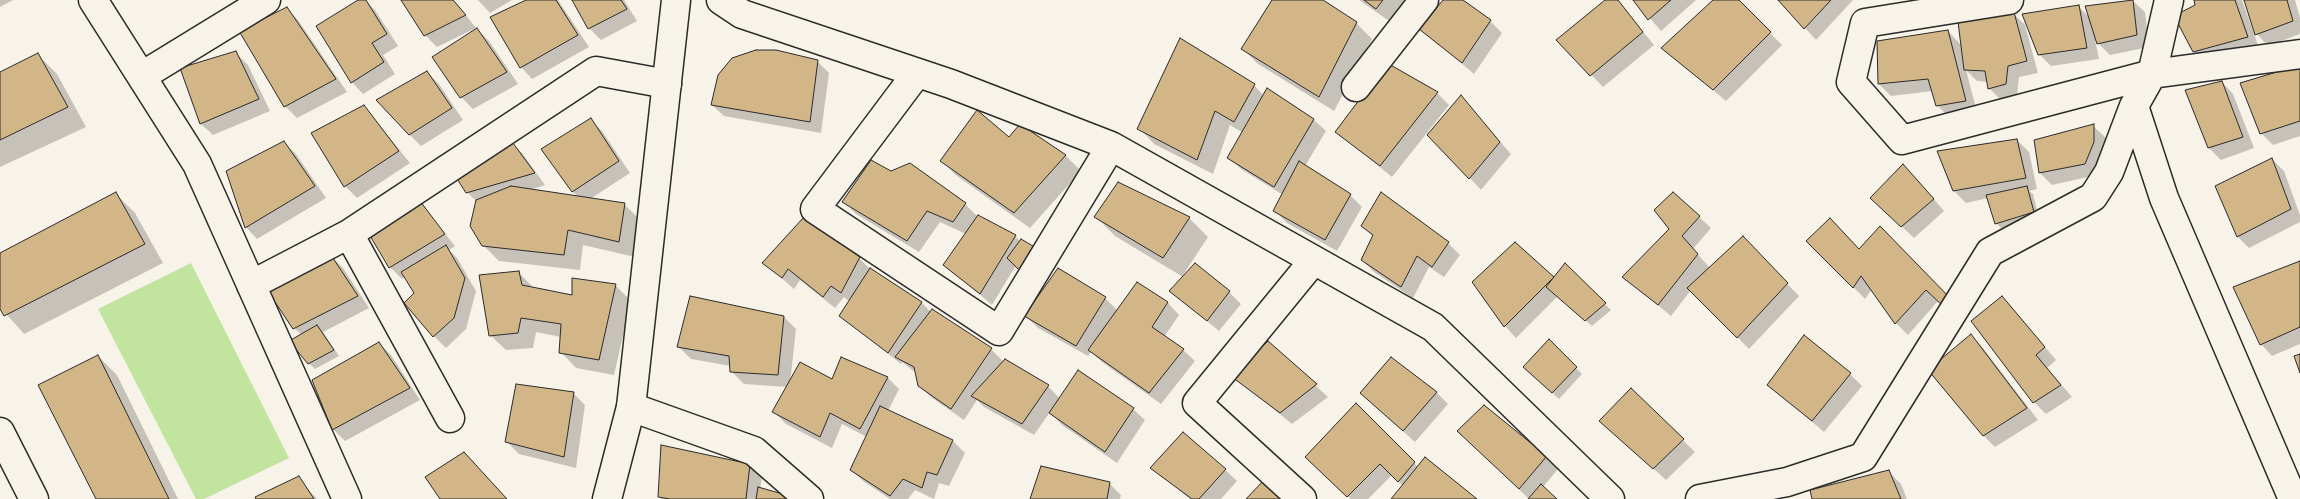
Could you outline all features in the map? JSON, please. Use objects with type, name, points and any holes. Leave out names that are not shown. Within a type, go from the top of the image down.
[{"type":"street","points":[[93,0],[197,164],[347,499]]},
{"type":"street","points":[[142,76],[266,0]]},
{"type":"street","points":[[607,499],[631,407],[676,0]]},
{"type":"street","points":[[721,0],[742,14],[917,73],[1111,146],[1433,328],[1610,499]]},
{"type":"street","points":[[1356,87],[1424,0]]},
{"type":"street","points":[[2009,0],[1930,6],[1865,23],[1851,82],[1902,140],[2152,74],[2300,54]]},
{"type":"street","points":[[1700,499],[1787,482],[1863,457],[1990,252],[2092,197],[2109,172],[2134,106],[2152,74],[2169,0]]},
{"type":"street","points":[[251,285],[349,234],[596,71],[667,84]]},
{"type":"street","points":[[917,73],[815,209],[999,331],[1111,146]]},
{"type":"street","points":[[2134,106],[2164,198],[2293,484]]},
{"type":"street","points":[[349,234],[450,418]]},
{"type":"street","points":[[1302,499],[1197,403],[1314,260]]},
{"type":"street","points":[[631,407],[754,451],[809,499]]},
{"type":"street","points":[[0,432],[34,499]]},
{"type":"green space","points":[[191,263],[289,458],[204,499],[196,499],[98,309]]},
{"type":"building","points":[[358,0],[366,0],[387,34],[372,43],[384,62],[351,83],[316,26]]},
{"type":"building","points":[[401,0],[453,0],[466,15],[424,36]]},
{"type":"building","points":[[526,0],[556,0],[578,35],[520,68],[490,17]]},
{"type":"building","points":[[572,0],[621,0],[627,9],[588,29]]},
{"type":"building","points":[[1272,0],[1323,0],[1357,22],[1319,97],[1241,49]]},
{"type":"building","points":[[1364,0],[1383,0],[1376,9]]},
{"type":"building","points":[[1443,0],[1463,0],[1491,20],[1462,63],[1419,29]]},
{"type":"building","points":[[1605,0],[1618,0],[1643,32],[1590,76],[1556,40]]},
{"type":"building","points":[[1633,0],[1671,0],[1648,20]]},
{"type":"building","points":[[1713,0],[1739,0],[1771,32],[1713,90],[1661,48]]},
{"type":"building","points":[[1778,0],[1831,0],[1804,29]]},
{"type":"building","points":[[2133,0],[2137,35],[2097,44],[2085,6]]},
{"type":"building","points":[[2194,0],[2235,0],[2248,37],[2193,52],[2174,16],[2195,5]]},
{"type":"building","points":[[2244,0],[2287,0],[2293,21],[2255,35]]},
{"type":"building","points":[[2079,5],[2087,48],[2038,55],[2022,14]]},
{"type":"building","points":[[287,7],[336,79],[284,107],[239,31]]},
{"type":"building","points":[[2014,12],[2027,61],[2008,66],[2006,84],[1988,89],[1985,71],[1964,70],[1958,22]]},
{"type":"building","points":[[477,28],[507,72],[460,98],[432,57]]},
{"type":"building","points":[[1948,30],[1966,101],[1936,106],[1928,79],[1878,84],[1877,41]]},
{"type":"building","points":[[1180,38],[1255,84],[1234,122],[1215,111],[1197,160],[1137,129]]},
{"type":"building","points":[[756,50],[776,50],[818,60],[810,122],[711,105],[718,75],[732,58]]},
{"type":"building","points":[[236,51],[259,99],[200,124],[180,68]]},
{"type":"building","points":[[38,53],[68,107],[0,140],[0,72]]},
{"type":"building","points":[[1387,63],[1438,92],[1380,166],[1335,132]]},
{"type":"building","points":[[2300,65],[2300,121],[2260,134],[2240,83]]},
{"type":"building","points":[[427,71],[452,108],[409,135],[376,100]]},
{"type":"building","points":[[2222,81],[2243,137],[2208,148],[2185,90]]},
{"type":"building","points":[[1267,88],[1314,119],[1274,187],[1227,158]]},
{"type":"building","points":[[1461,95],[1500,142],[1469,179],[1427,135]]},
{"type":"building","points":[[364,105],[399,151],[344,187],[311,133]]},
{"type":"building","points":[[977,110],[1009,137],[1020,124],[1066,155],[1014,213],[940,161]]},
{"type":"building","points":[[591,118],[619,161],[572,192],[541,149]]},
{"type":"building","points":[[2094,124],[2094,142],[2085,164],[2039,173],[2034,140]]},
{"type":"building","points":[[510,139],[535,173],[466,193],[454,174]]},
{"type":"building","points":[[2017,139],[2026,178],[1953,191],[1937,151]]},
{"type":"building","points":[[284,141],[315,186],[245,228],[226,171]]},
{"type":"building","points":[[2272,158],[2291,209],[2237,237],[2215,186]]},
{"type":"building","points":[[871,160],[891,171],[910,163],[966,203],[953,222],[927,211],[907,241],[842,202]]},
{"type":"building","points":[[1299,161],[1351,194],[1325,240],[1273,211]]},
{"type":"building","points":[[1903,164],[1934,199],[1901,227],[1870,198]]},
{"type":"building","points":[[1118,182],[1190,217],[1163,258],[1094,217]]},
{"type":"building","points":[[511,186],[625,203],[619,242],[568,230],[564,255],[482,246],[470,226],[476,200]]},
{"type":"building","points":[[2027,186],[2034,212],[1995,224],[1986,195]]},
{"type":"building","points":[[116,192],[145,244],[4,316],[0,309],[0,253]]},
{"type":"building","points":[[1381,192],[1449,242],[1432,267],[1417,256],[1401,287],[1361,260],[1373,235],[1361,226]]},
{"type":"building","points":[[1673,192],[1700,216],[1682,236],[1698,254],[1658,305],[1622,277],[1669,229],[1654,210]]},
{"type":"building","points":[[420,201],[445,234],[389,268],[369,234]]},
{"type":"building","points":[[978,215],[1016,235],[980,294],[943,265]]},
{"type":"building","points":[[804,217],[860,257],[841,293],[831,286],[823,297],[788,269],[782,278],[762,263]]},
{"type":"building","points":[[1830,218],[1859,249],[1880,226],[1953,301],[1945,308],[1926,290],[1895,324],[1861,276],[1853,288],[1806,241]]},
{"type":"building","points":[[1743,236],[1788,283],[1737,338],[1687,288]]},
{"type":"building","points":[[1021,239],[1038,249],[1021,272],[1007,258]]},
{"type":"building","points":[[1515,242],[1554,277],[1504,327],[1472,282]]},
{"type":"building","points":[[446,245],[465,278],[454,318],[433,337],[404,303],[414,293],[401,272]]},
{"type":"building","points":[[331,255],[358,296],[293,329],[267,290]]},
{"type":"building","points":[[2300,261],[2300,327],[2260,345],[2233,287]]},
{"type":"building","points":[[1195,263],[1230,291],[1207,321],[1169,291]]},
{"type":"building","points":[[1565,263],[1606,303],[1585,321],[1546,287]]},
{"type":"building","points":[[870,268],[922,302],[888,353],[839,316]]},
{"type":"building","points":[[1058,268],[1106,297],[1076,346],[1024,316]]},
{"type":"building","points":[[519,271],[522,285],[572,295],[572,278],[616,284],[599,360],[559,353],[561,324],[521,318],[518,333],[489,336],[479,275]]},
{"type":"building","points":[[1137,282],[1168,302],[1152,327],[1184,349],[1149,393],[1088,350]]},
{"type":"building","points":[[690,296],[784,316],[778,375],[730,372],[729,356],[677,347]]},
{"type":"building","points":[[2002,296],[2045,347],[2036,355],[2061,385],[2033,403],[1971,321]]},
{"type":"building","points":[[932,309],[992,348],[951,409],[918,386],[914,367],[895,357]]},
{"type":"building","points":[[317,325],[334,350],[308,364],[289,341]]},
{"type":"building","points":[[1971,334],[2027,408],[1983,436],[1928,370]]},
{"type":"building","points":[[1804,335],[1851,373],[1812,421],[1767,385]]},
{"type":"building","points":[[1549,339],[1577,367],[1552,393],[1523,367]]},
{"type":"building","points":[[1268,341],[1317,384],[1280,413],[1232,377]]},
{"type":"building","points":[[379,342],[410,388],[332,430],[312,380]]},
{"type":"building","points":[[2300,354],[2300,373],[2294,356]]},
{"type":"building","points":[[98,355],[169,499],[96,499],[38,385]]},
{"type":"building","points":[[841,357],[888,377],[860,429],[830,413],[820,437],[772,412],[800,362],[832,379]]},
{"type":"building","points":[[1391,357],[1437,392],[1403,431],[1360,393]]},
{"type":"building","points":[[1005,359],[1049,385],[1022,424],[971,396]]},
{"type":"building","points":[[1078,370],[1134,408],[1105,452],[1049,413]]},
{"type":"building","points":[[516,384],[574,392],[564,457],[505,442]]},
{"type":"building","points":[[1631,388],[1684,439],[1653,469],[1599,421]]},
{"type":"building","points":[[1356,403],[1415,462],[1398,482],[1380,464],[1347,497],[1305,457]]},
{"type":"building","points":[[1484,405],[1547,456],[1519,489],[1457,431]]},
{"type":"building","points":[[880,406],[953,440],[937,475],[927,472],[922,488],[903,479],[890,496],[850,470]]},
{"type":"building","points":[[1183,432],[1226,469],[1199,499],[1192,499],[1150,468]]},
{"type":"building","points":[[661,445],[750,464],[746,499],[670,499],[658,497]]},
{"type":"building","points":[[464,452],[507,499],[440,499],[425,477]]},
{"type":"building","points":[[1425,457],[1477,499],[1391,499]]},
{"type":"building","points":[[1041,466],[1110,482],[1107,499],[1030,499]]},
{"type":"building","points":[[1889,470],[1901,499],[1812,499],[1810,490]]},
{"type":"building","points":[[299,476],[314,499],[256,499],[255,497]]},
{"type":"building","points":[[1265,479],[1285,499],[1246,499]]},
{"type":"building","points":[[1541,484],[1557,499],[1528,499]]},
{"type":"building","points":[[758,487],[797,498],[756,499]]}]
